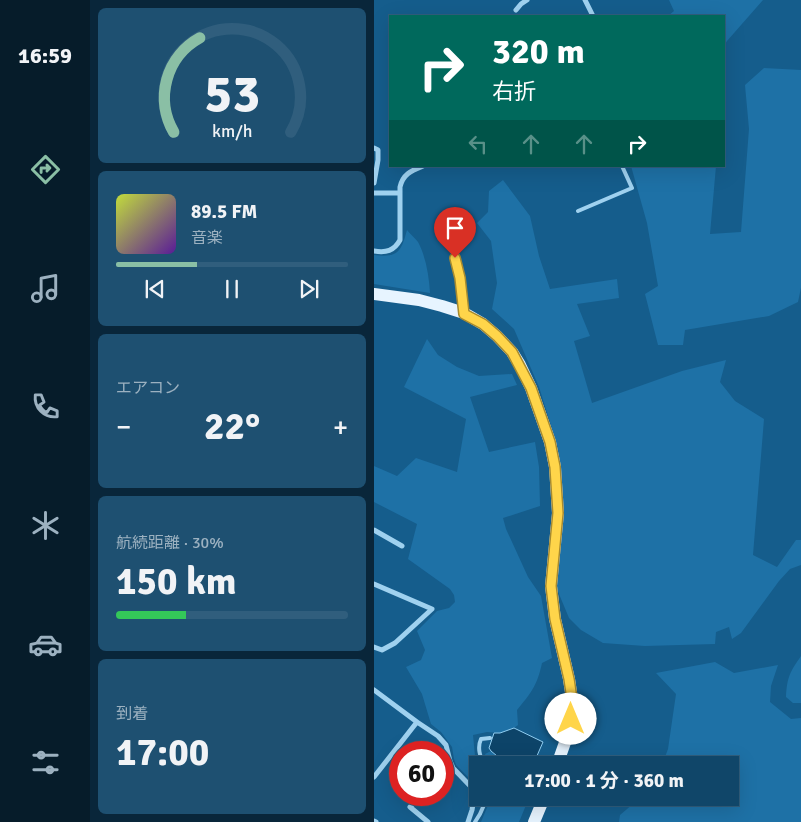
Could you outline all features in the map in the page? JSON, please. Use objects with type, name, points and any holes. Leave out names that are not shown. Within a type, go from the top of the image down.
[{"type":"main road","points":[[374,294],[419,300],[464,314],[483,324],[512,352],[531,388],[550,442],[555,467],[558,513],[551,586],[555,619],[572,699],[568,734],[560,756]]},
{"type":"main road","points":[[534,822],[541,806]]},
{"type":"street","points":[[516,10],[527,0]]},
{"type":"street","points":[[585,0],[592,15]]},
{"type":"street","points":[[374,148],[378,150],[374,183]]},
{"type":"street","points":[[374,251],[390,251],[396,247],[400,240],[401,181],[405,175],[420,167]]},
{"type":"street","points":[[374,193],[400,193]]},
{"type":"street","points":[[455,258],[460,278],[464,314]]},
{"type":"street","points":[[374,530],[402,546]]},
{"type":"street","points":[[374,584],[432,609],[395,644],[382,650],[374,647]]},
{"type":"street","points":[[374,690],[442,741]]},
{"type":"street","points":[[374,777],[416,722]]},
{"type":"street","points":[[454,769],[475,791],[468,822]]},
{"type":"street","points":[[411,806],[428,822]]},
{"type":"lane","points":[[578,210],[632,188],[622,167]]},
{"type":"lane","points":[[480,756],[478,745],[481,738],[490,738]]},
{"type":"lane","points":[[475,822],[483,806]]},
{"type":"shaded area","points":[[669,0],[763,0],[725,44],[725,15],[669,15],[674,11]]},
{"type":"shaded area","points":[[764,68],[801,70],[802,283],[798,302],[769,316],[685,330],[683,345],[658,345],[645,294],[658,286],[647,223],[631,167],[716,167],[710,234],[741,232],[749,129],[745,85]]},
{"type":"shaded area","points":[[503,180],[530,216],[539,256],[550,289],[617,279],[619,298],[577,304],[590,336],[574,341],[592,403],[682,371],[726,360],[720,382],[735,401],[764,419],[753,555],[777,567],[796,540],[801,540],[801,565],[790,569],[741,633],[732,639],[729,627],[716,632],[715,644],[645,646],[603,643],[581,630],[569,618],[557,588],[564,509],[558,448],[539,387],[514,329],[492,309],[497,283],[491,241],[477,223],[488,212],[489,191]]},
{"type":"shaded area","points":[[407,230],[418,242],[423,254],[428,273],[430,293],[374,284],[374,255],[382,256],[397,252],[403,244]]},
{"type":"shaded area","points":[[427,339],[438,355],[457,367],[479,376],[512,374],[517,385],[470,397],[489,452],[535,442],[539,467],[540,506],[503,518],[506,529],[528,577],[541,596],[552,658],[542,663],[533,689],[517,710],[518,725],[500,733],[487,732],[473,735],[475,756],[469,756],[469,778],[456,765],[454,741],[448,741],[441,732],[431,724],[422,694],[406,667],[421,660],[425,650],[417,631],[437,611],[449,608],[455,602],[454,595],[450,589],[408,559],[417,524],[374,502],[374,466],[397,476],[416,458],[457,472],[466,419],[404,387]]},
{"type":"shaded area","points":[[801,656],[801,703],[793,703],[786,697],[787,684]]},
{"type":"shaded area","points":[[715,662],[734,673],[778,665],[771,686],[770,702],[791,719],[801,718],[801,822],[619,822],[620,815],[631,806],[739,806],[739,756],[665,756],[676,694],[656,673]]},
{"type":"shaded area","points":[[514,728],[543,742],[537,756],[497,756],[489,748],[494,733]]},
{"type":"shaded area","points":[[491,751],[497,756],[486,756],[485,754]]},
{"type":"shaded area","points":[[488,806],[526,806],[519,822],[481,822]]},
{"type":"route","points":[[455,258],[460,278],[464,314],[483,324],[512,352],[531,388],[550,442],[555,467],[558,513],[551,586],[555,619],[569,679],[572,699],[571,719]]}]
